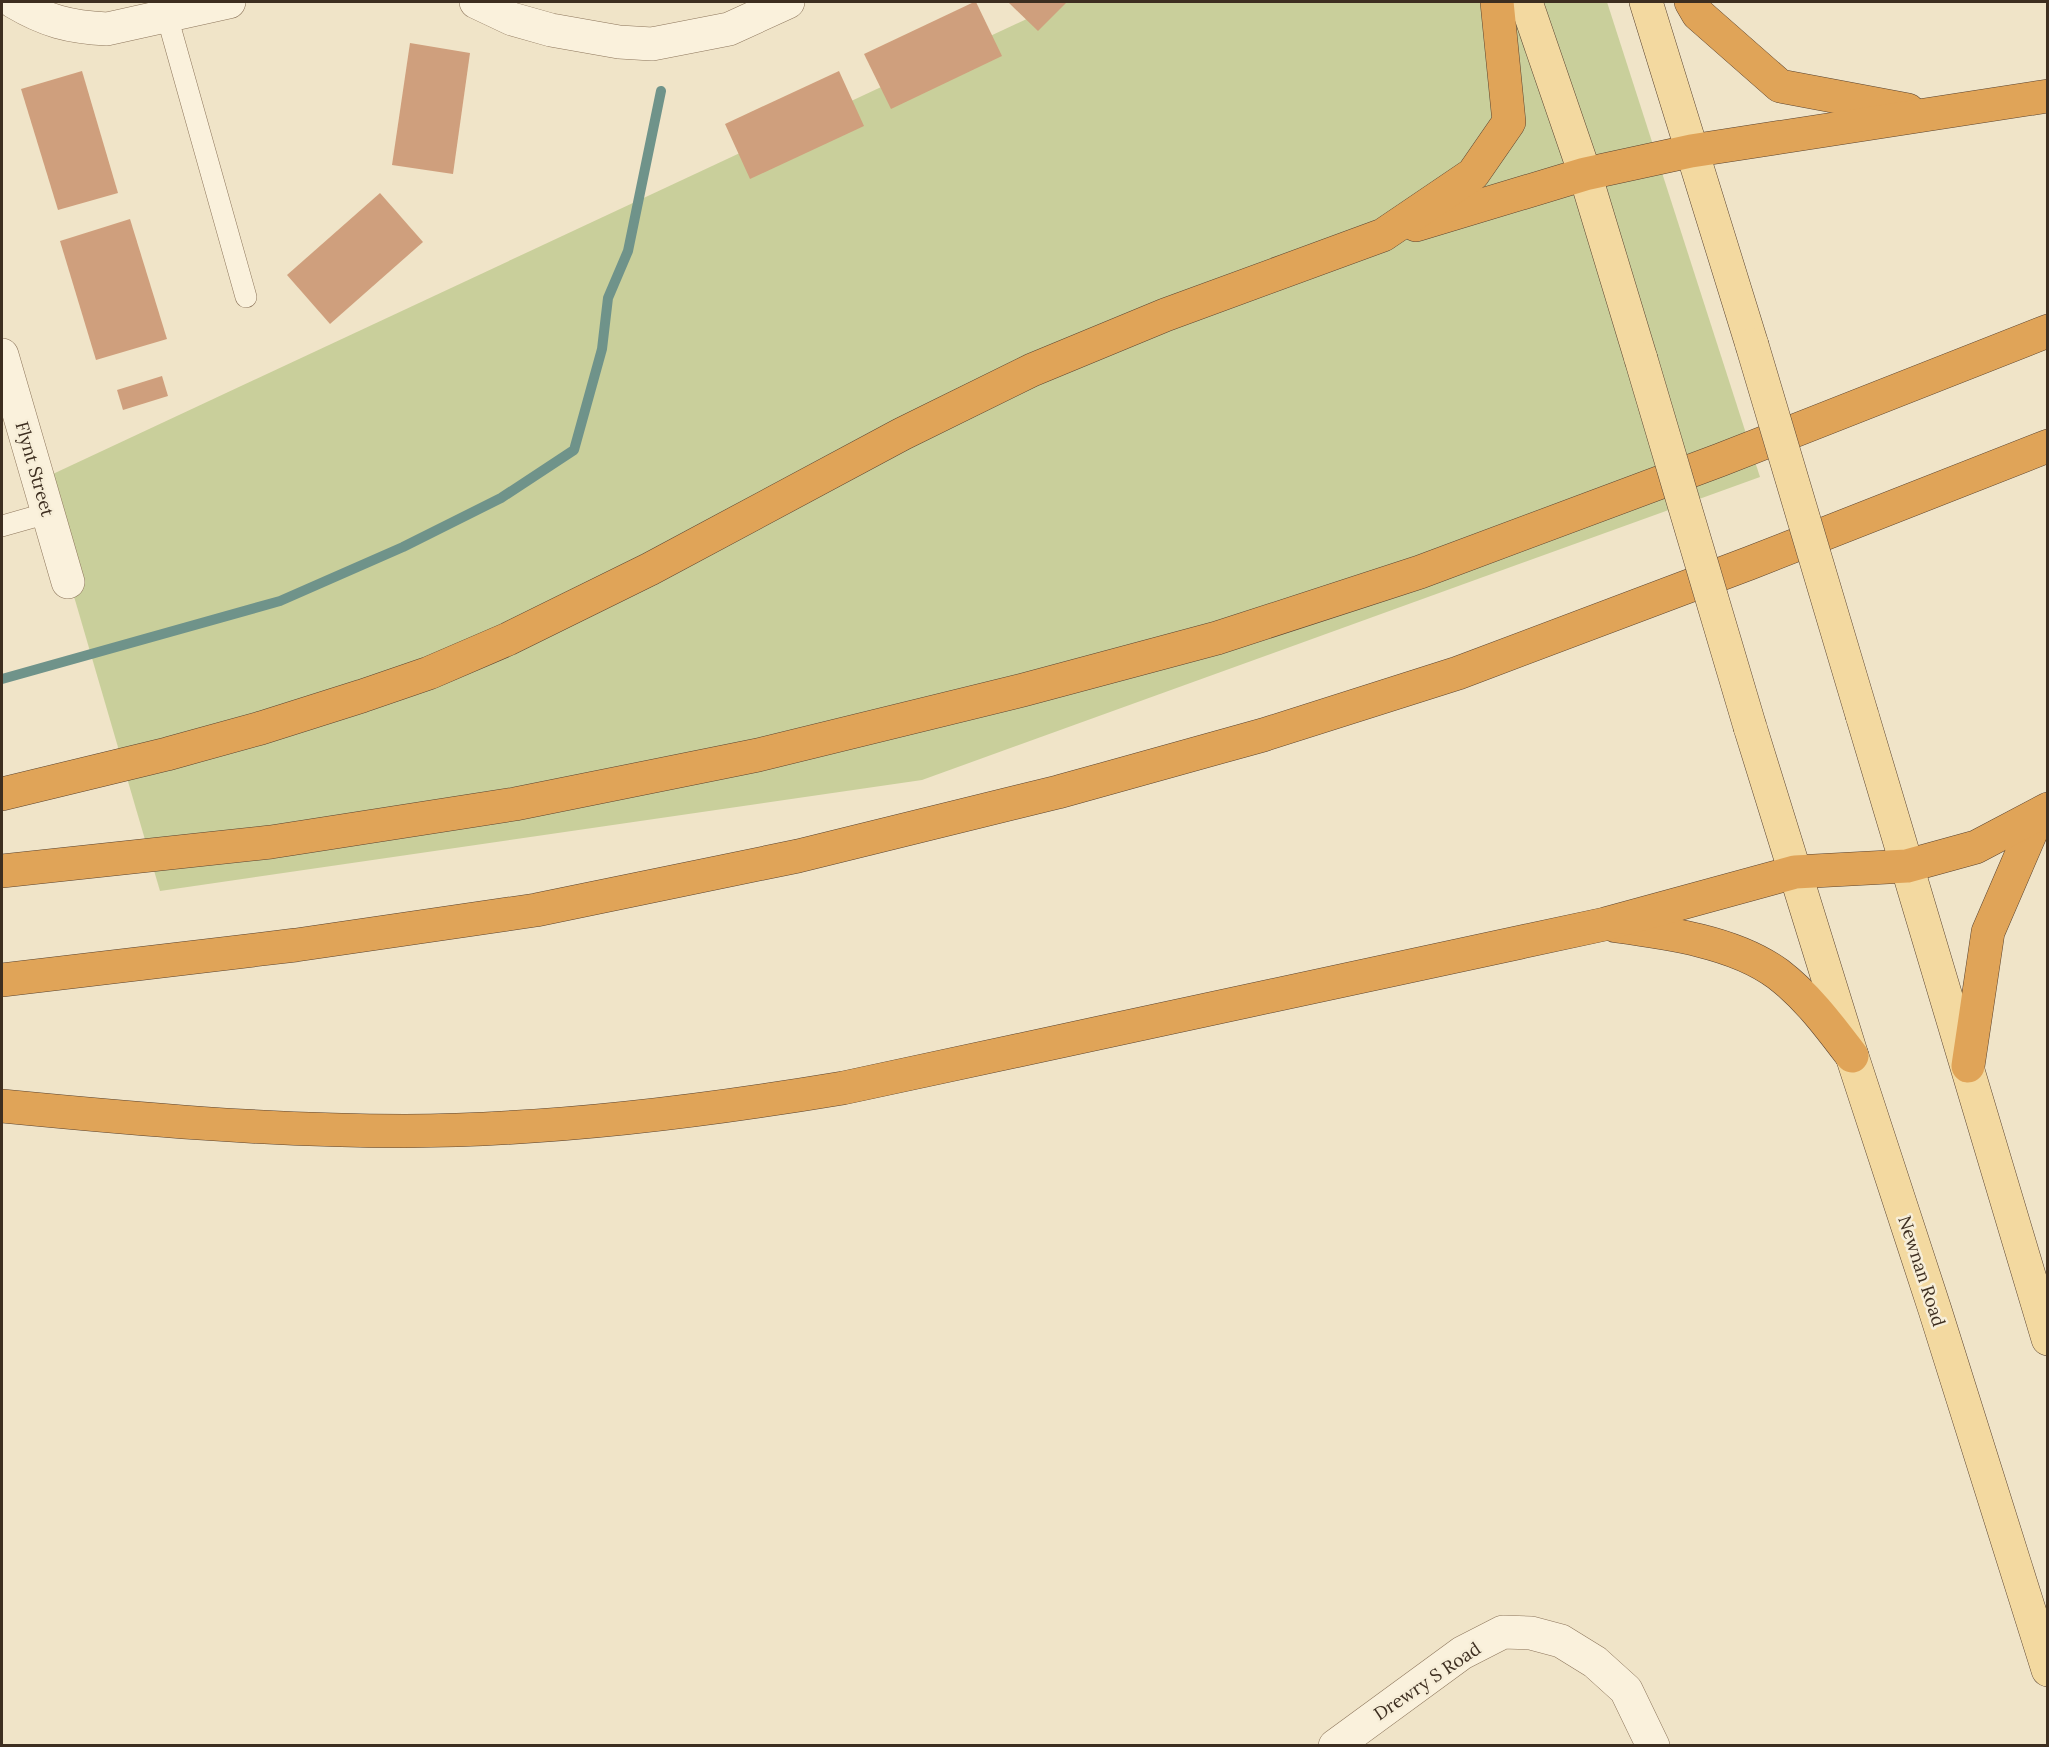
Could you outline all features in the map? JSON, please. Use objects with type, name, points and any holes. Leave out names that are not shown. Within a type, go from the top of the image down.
[{"type":"highway","points":[[1383,235],[1473,174],[1509,122],[1497,2]]},
{"type":"highway","points":[[1691,2],[1698,14],[1780,86],[1934,115]]},
{"type":"highway","points":[[2,794],[167,754],[261,728],[429,673],[508,639],[650,569],[902,434],[1032,370],[1165,315],[1383,235],[1585,174],[1691,151],[2048,96]]},
{"type":"highway","points":[[2,872],[271,842],[515,804],[758,755],[1035,687],[1217,638],[1420,572],[1720,460],[2048,331]]},
{"type":"highway","points":[[2,980],[296,945],[536,910],[798,856],[1058,792],[1263,735],[1458,673],[2048,446]]},
{"type":"highway","points":[[2,1106],[187,1124],[405,1131],[511,1127],[718,1108],[843,1088],[1605,924],[1795,872],[1907,866],[1976,847],[2043,813]]},
{"type":"highway","points":[[1968,1066],[1988,932],[2043,813]]},
{"type":"highway","points":[[1605,924],[1689,938],[1740,953],[1777,974],[1817,1010],[1852,1056]]},
{"type":"main road","name":"Newnan Road","points":[[1526,2],[1585,174],[1750,727],[1852,1056],[1935,1310],[2048,1670]]},
{"type":"main road","points":[[1646,2],[1752,345],[2048,1340]]},
{"type":"street","points":[[14,2],[51,21],[107,29],[229,2]]},
{"type":"street","points":[[476,2],[512,19],[551,30],[620,42],[652,44],[729,29],[788,2]]},
{"type":"street","name":"Flynt Street","points":[[2,355],[68,582]]},
{"type":"street","name":"Drewry S Road","points":[[1335,1746],[1462,1653],[1503,1632],[1531,1633],[1561,1641],[1595,1662],[1626,1690],[1653,1746]]},
{"type":"lane","points":[[167,16],[246,297]]},
{"type":"lane","points":[[2,526],[48,513]]},
{"type":"green space","points":[[1063,2],[1607,2],[1760,477],[922,780],[160,891],[40,480]]},
{"type":"building","points":[[974,2],[1002,56],[891,109],[864,54]]},
{"type":"building","points":[[1008,2],[1067,2],[1038,31]]},
{"type":"building","points":[[410,43],[470,53],[453,174],[392,165]]},
{"type":"building","points":[[82,71],[118,193],[58,210],[21,89]]},
{"type":"building","points":[[839,71],[864,126],[750,179],[725,124]]},
{"type":"building","points":[[380,193],[423,242],[330,324],[287,275]]},
{"type":"building","points":[[130,219],[167,339],[96,360],[60,241]]},
{"type":"building","points":[[162,376],[168,396],[123,410],[117,390]]},
{"type":"waterway","points":[[2,679],[280,601],[403,547],[501,498],[574,450],[602,349],[608,298],[628,251],[661,91]]}]
